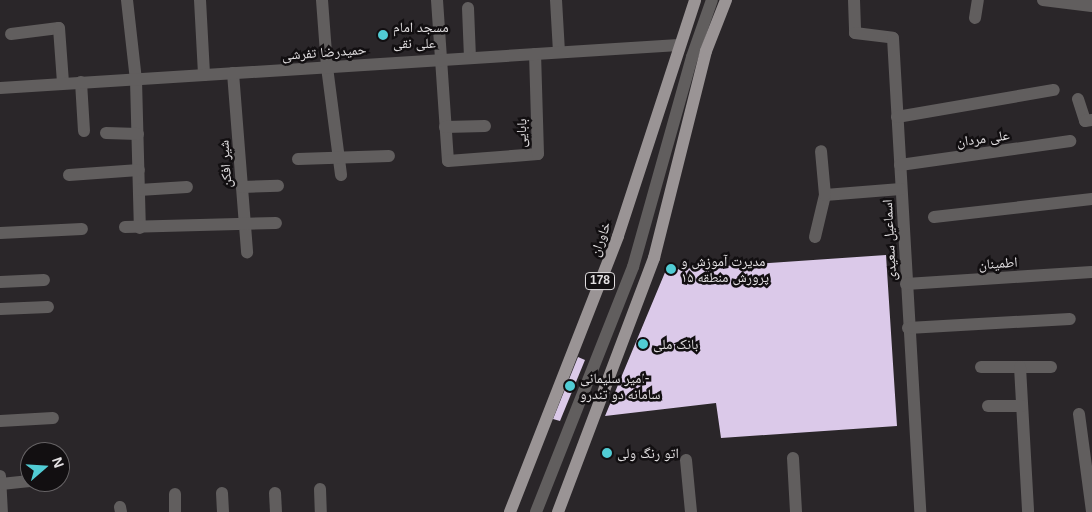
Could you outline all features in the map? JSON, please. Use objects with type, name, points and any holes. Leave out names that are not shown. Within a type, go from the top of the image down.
[{"type":"main road","name":"خاوران","points":[[510,512],[618,236],[695,0]]},
{"type":"main road","points":[[558,512],[654,258],[706,51],[726,0]]},
{"type":"street","points":[[127,0],[136,80],[140,228]]},
{"type":"street","points":[[200,0],[204,74]]},
{"type":"street","points":[[322,0],[341,175]]},
{"type":"street","points":[[437,0],[445,127],[485,126]]},
{"type":"street","points":[[556,0],[559,52]]},
{"type":"street","points":[[536,512],[633,267],[692,58],[712,0]]},
{"type":"street","name":"اسماعیل سعیدی","points":[[854,0],[855,33],[893,38],[908,328],[920,512]]},
{"type":"street","points":[[976,18],[978,0]]},
{"type":"street","points":[[1043,0],[1092,6]]},
{"type":"street","points":[[468,8],[470,58]]},
{"type":"street","points":[[11,34],[59,28],[63,83]]},
{"type":"street","name":"حمیدرضا تفرشی","points":[[0,88],[679,45]]},
{"type":"street","name":"بابایی","points":[[445,127],[448,161],[538,154],[535,54]]},
{"type":"street","name":"شیر افکن","points":[[233,73],[247,252]]},
{"type":"street","points":[[81,82],[84,132]]},
{"type":"street","points":[[897,117],[1054,90]]},
{"type":"street","points":[[1078,100],[1085,121],[1092,120]]},
{"type":"street","points":[[106,133],[138,134]]},
{"type":"street","name":"علی مردان","points":[[900,165],[1070,141]]},
{"type":"street","points":[[815,237],[825,196],[821,151]]},
{"type":"street","points":[[298,159],[339,156],[389,156]]},
{"type":"street","points":[[69,175],[139,170]]},
{"type":"street","points":[[242,187],[278,186]]},
{"type":"street","points":[[139,190],[187,187]]},
{"type":"street","points":[[825,196],[901,189]]},
{"type":"street","points":[[934,217],[1092,199]]},
{"type":"street","points":[[125,228],[276,223]]},
{"type":"street","points":[[0,233],[82,229]]},
{"type":"street","name":"اطمینان","points":[[906,284],[1092,272]]},
{"type":"street","points":[[0,282],[44,280]]},
{"type":"street","points":[[0,309],[48,306]]},
{"type":"street","points":[[908,328],[1070,319]]},
{"type":"street","points":[[981,367],[1051,367]]},
{"type":"street","points":[[1020,367],[1028,512]]},
{"type":"street","points":[[988,406],[1022,406]]},
{"type":"street","points":[[1079,414],[1092,512]]},
{"type":"street","points":[[0,421],[52,418]]},
{"type":"street","points":[[793,458],[796,512]]},
{"type":"street","points":[[686,460],[691,512]]},
{"type":"street","points":[[0,476],[2,512]]},
{"type":"street","points":[[1,484],[20,481]]},
{"type":"street","points":[[320,489],[321,512]]},
{"type":"street","points":[[275,493],[276,512]]},
{"type":"street","points":[[175,494],[175,512]]},
{"type":"street","points":[[222,494],[222,512]]},
{"type":"building","points":[[886,255],[897,426],[721,438],[716,403],[605,416],[666,270]]},
{"type":"building","points":[[578,357],[585,360],[560,421],[553,419]]},
{"type":"place","name":"مسجد امام علی نقی","points":[[383,35]]},
{"type":"place","name":"مدیرت آموزش و پرورش منطقه ۱۵","points":[[671,269]]},
{"type":"place","name":"بانک ملی","points":[[643,344]]},
{"type":"place","name":"امیر سلیمانی- سامانه دو تندرو","points":[[570,386]]},
{"type":"place","name":"اتو رنگ ولی","points":[[607,453]]}]
